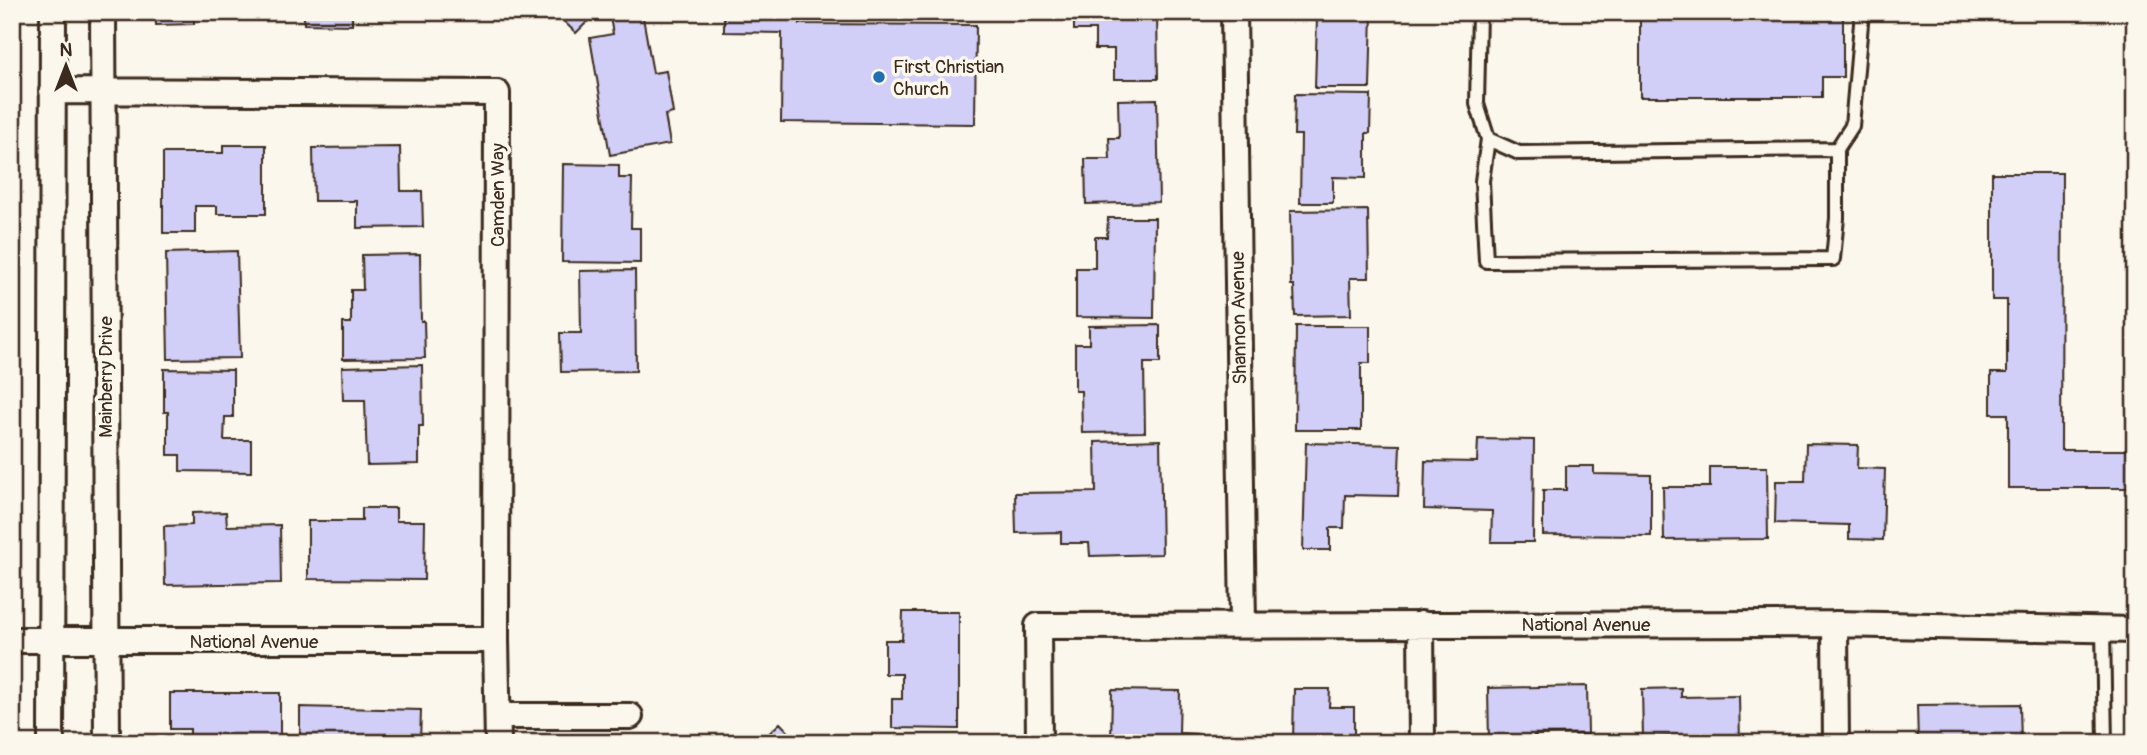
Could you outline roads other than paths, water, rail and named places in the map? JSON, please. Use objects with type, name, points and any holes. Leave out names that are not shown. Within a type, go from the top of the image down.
[{"type":"street","points":[[51,743],[53,12]]},
{"type":"street","name":"Mainberry Drive","points":[[103,12],[107,743]]},
{"type":"street","name":"Shannon Avenue","points":[[1234,12],[1243,624]]},
{"type":"street","name":"Camden Way","points":[[52,91],[497,93],[498,743]]},
{"type":"street","points":[[1421,624],[1422,743]]},
{"type":"street","points":[[1835,624],[1836,743]]},
{"type":"street","name":"National Avenue","points":[[1039,743],[1038,626],[1835,624],[2135,630]]},
{"type":"street","name":"National Avenue","points":[[12,640],[496,640]]},
{"type":"street","points":[[498,716],[631,716]]},
{"type":"lane","points":[[885,12],[950,12]]},
{"type":"lane","points":[[1479,12],[1477,104],[1488,139],[1482,181],[1486,261],[1833,259],[1838,219],[1838,149],[1852,126],[1862,12]]},
{"type":"lane","points":[[1488,139],[1519,153],[1838,149]]},
{"type":"lane","points":[[2104,629],[2105,743]]},
{"type":"place","name":"First Christian Church","points":[[879,77]]}]
